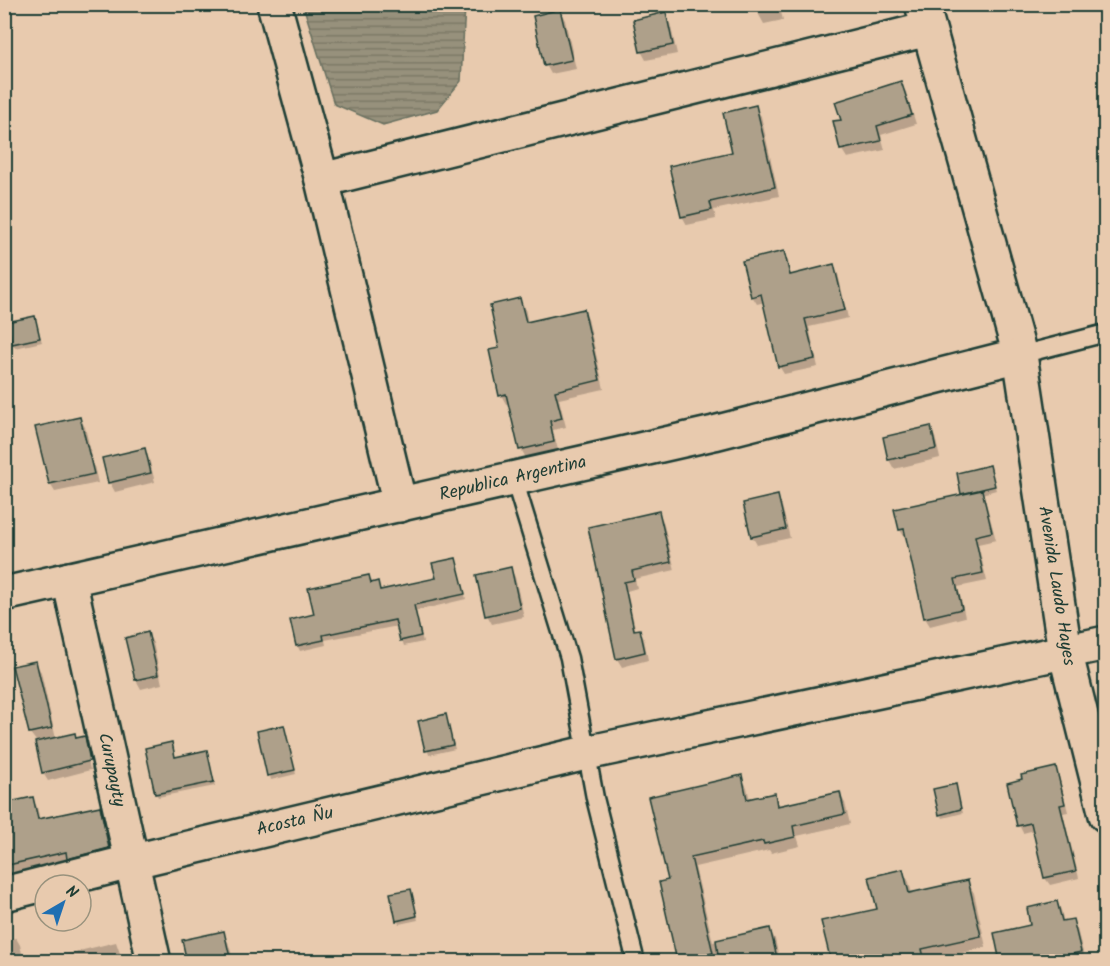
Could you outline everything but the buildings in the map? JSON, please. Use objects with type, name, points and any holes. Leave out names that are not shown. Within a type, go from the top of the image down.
[{"type":"street","points":[[274,4],[322,180],[400,505]]},
{"type":"street","points":[[322,180],[925,17]]},
{"type":"street","name":"Avenida Laudo Hayes","points":[[925,17],[1020,355],[1065,651],[1106,815]]},
{"type":"street","name":"Republica Argentina","points":[[4,594],[714,433],[1020,355]]},
{"type":"street","name":"Curupayty","points":[[69,579],[154,962]]},
{"type":"street","name":"Acosta Ñu","points":[[4,894],[586,753],[1106,643]]},
{"type":"lane","points":[[1020,355],[1106,333]]},
{"type":"lane","points":[[514,479],[569,658],[586,753],[636,962]]},
{"type":"shaded area","points":[[303,5],[465,5],[461,81],[437,110],[383,125],[334,104]]}]
